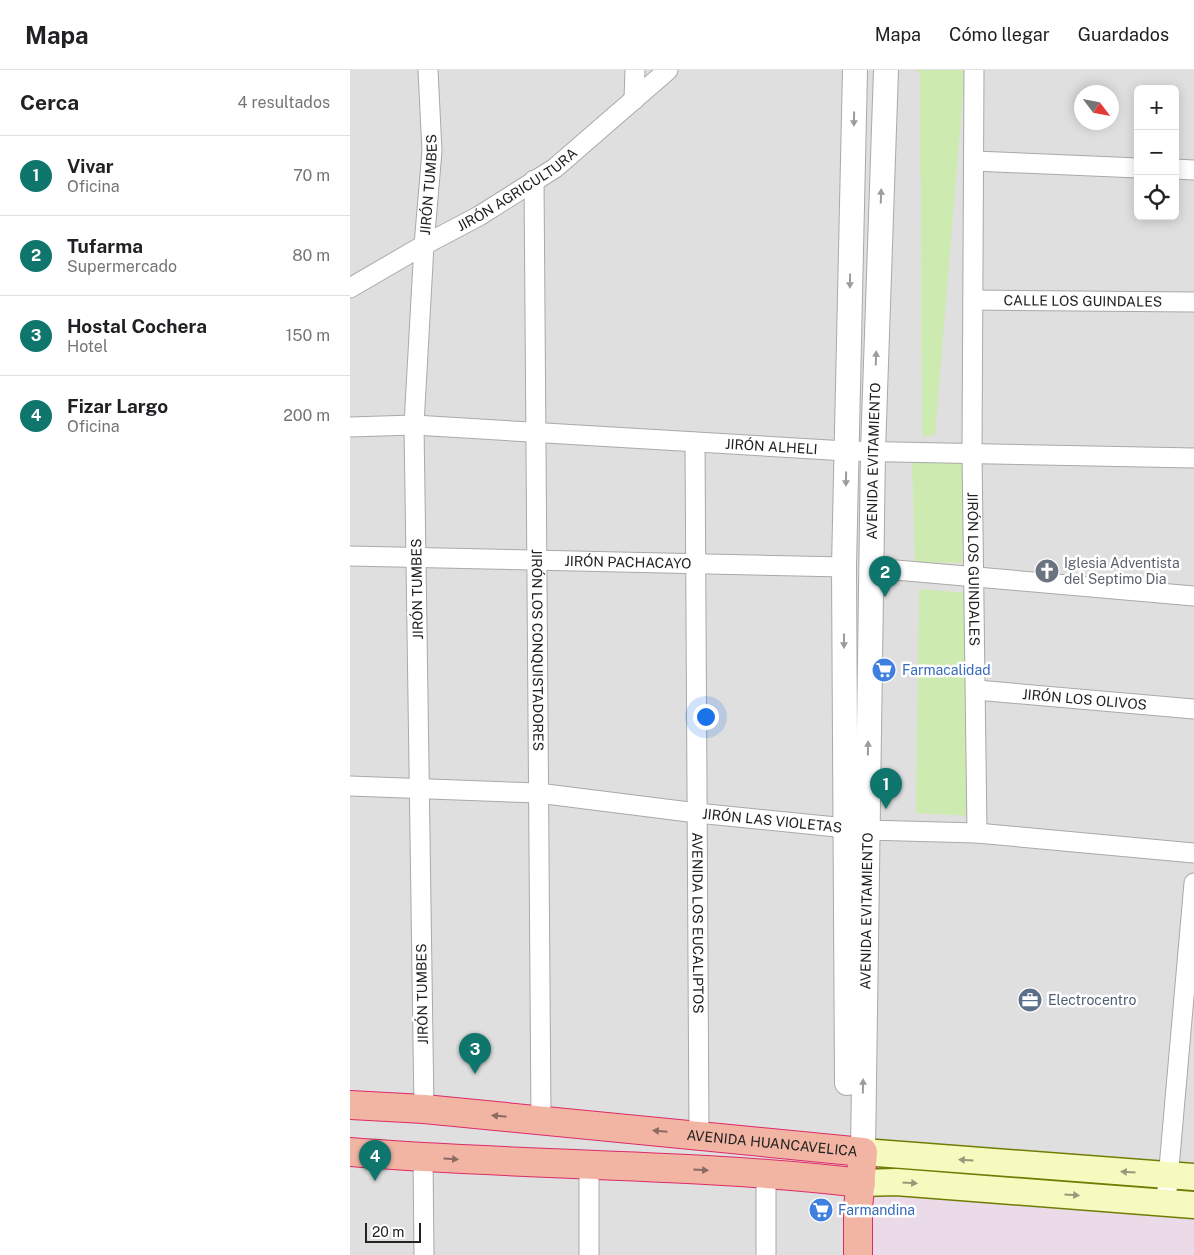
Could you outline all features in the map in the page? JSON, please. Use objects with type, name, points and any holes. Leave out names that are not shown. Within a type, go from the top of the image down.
[{"type":"highway","name":"AVENIDA HUANCAVELICA","points":[[350,1105],[424,1109],[856,1151]]},
{"type":"highway","points":[[856,1151],[858,1255]]},
{"type":"highway","points":[[350,1152],[424,1158],[766,1174],[856,1191]]},
{"type":"main road","name":"AVENIDA HUANCAVELICA","points":[[856,1151],[1182,1176]]},
{"type":"main road","points":[[856,1191],[896,1182],[1194,1204]]},
{"type":"street","name":"JIRÓN TUMBES","points":[[424,1109],[414,425],[424,245],[432,151],[428,70]]},
{"type":"street","points":[[634,100],[635,70]]},
{"type":"street","name":"JIRÓN AGRICULTURA","points":[[350,288],[424,245],[480,216],[555,168],[668,70]]},
{"type":"street","name":"AVENIDA EVITAMIENTO","points":[[855,70],[844,568],[855,829],[856,1151]]},
{"type":"street","name":"AVENIDA EVITAMIENTO","points":[[855,829],[872,568],[873,451],[886,70]]},
{"type":"street","name":"JIRÓN LOS GUINDALES","points":[[974,70],[972,453],[977,833]]},
{"type":"street","points":[[974,161],[1134,168]]},
{"type":"street","points":[[1179,169],[1194,170]]},
{"type":"street","name":"JIRÓN LOS CONQUISTADORES","points":[[534,180],[540,1120]]},
{"type":"street","name":"CALLE LOS GUINDALES","points":[[973,300],[1194,302]]},
{"type":"street","name":"JIRÓN ALHELI","points":[[350,427],[414,425],[846,451],[1194,458]]},
{"type":"street","name":"AVENIDA LOS EUCALIPTOS","points":[[695,442],[699,1135]]},
{"type":"street","name":"JIRÓN PACHACAYO","points":[[350,556],[844,568]]},
{"type":"street","points":[[872,568],[1194,596]]},
{"type":"street","name":"JIRÓN LOS OLIVOS","points":[[976,690],[1194,709]]},
{"type":"street","name":"JIRÓN LAS VIOLETAS","points":[[350,786],[538,793],[697,813],[855,829],[977,833],[1194,853]]},
{"type":"street","points":[[1166,1202],[1182,1176],[1194,882]]},
{"type":"street","points":[[424,1158],[424,1255]]},
{"type":"street","points":[[589,1165],[589,1255]]},
{"type":"street","points":[[766,1174],[766,1255]]},
{"type":"shaded area","points":[[350,70],[1194,70],[1194,1255],[350,1255]]},
{"type":"shaded area","points":[[866,1193],[1194,1208],[1194,1255],[867,1255]]},
{"type":"green space","points":[[915,70],[965,70],[935,435],[922,437],[920,73]]},
{"type":"green space","points":[[912,463],[963,463],[962,563],[915,562]]},
{"type":"green space","points":[[919,589],[967,593],[971,816],[916,813]]},
{"type":"place","name":"Iglesia Adventista del Septimo Dia","points":[[1047,571]]},
{"type":"place","name":"Tufarma","points":[[885,597]]},
{"type":"place","name":"Farmacalidad","points":[[884,670]]},
{"type":"place","name":"Vivar","points":[[886,809]]},
{"type":"place","name":"Electrocentro","points":[[1030,1000]]},
{"type":"place","name":"Hostal Cochera","points":[[475,1074]]},
{"type":"place","name":"Fizar Largo","points":[[375,1181]]},
{"type":"place","name":"Farmandina","points":[[821,1210]]}]
